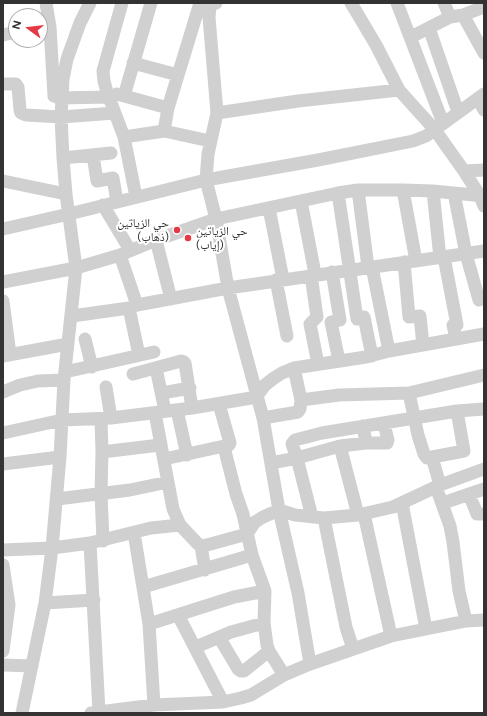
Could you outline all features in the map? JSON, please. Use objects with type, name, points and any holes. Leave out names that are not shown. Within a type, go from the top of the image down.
[{"type":"street","points":[[22,713],[45,603],[52,548],[60,458],[64,376],[72,316],[76,268],[66,194],[63,158],[61,117],[63,78],[67,59],[80,23],[90,3]]},
{"type":"street","points":[[122,3],[103,71],[108,94],[124,137],[136,197]]},
{"type":"street","points":[[124,96],[151,3]]},
{"type":"street","points":[[164,131],[168,108],[178,75],[209,3]]},
{"type":"street","points":[[209,3],[217,113],[210,141],[206,180],[216,219],[228,288],[263,418],[280,510],[298,593],[310,664]]},
{"type":"street","points":[[352,3],[399,90],[439,127]]},
{"type":"street","points":[[397,3],[411,37],[439,127],[464,171],[483,200]]},
{"type":"street","points":[[444,3],[450,18]]},
{"type":"street","points":[[411,37],[450,18],[484,7]]},
{"type":"street","points":[[463,14],[484,53]]},
{"type":"street","points":[[429,28],[458,112]]},
{"type":"street","points":[[48,48],[53,92],[56,98],[108,94],[124,96],[168,108]]},
{"type":"street","points":[[133,63],[178,75]]},
{"type":"street","points":[[3,84],[16,84],[22,112],[26,114],[61,117],[115,113]]},
{"type":"street","points":[[217,113],[298,101],[399,90]]},
{"type":"street","points":[[3,230],[206,180],[413,141],[426,136],[458,112],[482,101]]},
{"type":"street","points":[[124,137],[164,131],[210,141]]},
{"type":"street","points":[[63,158],[111,153]]},
{"type":"street","points":[[93,156],[97,181],[113,178],[117,202]]},
{"type":"street","points":[[464,171],[484,170]]},
{"type":"street","points":[[3,182],[66,194]]},
{"type":"street","points":[[3,282],[76,268],[216,219],[338,193],[358,190],[433,191],[454,193],[483,200]]},
{"type":"street","points":[[358,190],[370,267],[389,351]]},
{"type":"street","points":[[403,190],[410,262],[409,317],[420,316],[422,345]]},
{"type":"street","points":[[433,191],[442,257],[457,325],[453,325],[456,339]]},
{"type":"street","points":[[338,193],[357,318],[364,317],[372,356]]},
{"type":"street","points":[[454,193],[466,254],[479,300]]},
{"type":"street","points":[[301,201],[313,275],[317,318],[310,324],[318,364]]},
{"type":"street","points":[[103,205],[125,252],[133,306],[145,353],[162,393],[166,411],[187,455]]},
{"type":"street","points":[[269,208],[287,336]]},
{"type":"street","points":[[156,240],[170,299]]},
{"type":"street","points":[[72,316],[228,288],[349,269],[484,252]]},
{"type":"street","points":[[332,272],[340,320],[330,322],[339,361]]},
{"type":"street","points":[[3,301],[7,355],[68,344]]},
{"type":"street","points":[[3,432],[62,420],[106,419],[219,404],[257,396],[265,385],[274,378],[294,368],[372,356],[389,351],[484,334]]},
{"type":"street","points":[[85,339],[92,367]]},
{"type":"street","points":[[3,392],[20,385],[64,376],[145,353]]},
{"type":"street","points":[[133,374],[181,361],[184,362],[190,388],[192,408]]},
{"type":"street","points":[[263,418],[298,412],[300,409],[301,400],[294,368]]},
{"type":"street","points":[[301,400],[339,395],[409,393],[484,375]]},
{"type":"street","points":[[106,387],[106,419],[102,452],[101,493],[96,542],[94,600],[95,712],[154,706],[223,702],[251,695],[284,675],[310,664],[391,636],[466,621],[484,620]]},
{"type":"street","points":[[162,393],[190,388]]},
{"type":"street","points":[[409,393],[424,454],[428,458],[464,451],[457,411]]},
{"type":"street","points":[[164,460],[229,445],[230,443],[219,404]]},
{"type":"street","points":[[353,649],[318,517],[292,444],[295,440],[322,433],[457,411],[484,409]]},
{"type":"street","points":[[166,411],[160,445],[173,509],[180,525],[201,546],[205,570]]},
{"type":"street","points":[[271,463],[297,458],[340,446],[366,443],[387,443],[388,440],[384,424]]},
{"type":"street","points":[[363,426],[366,443]]},
{"type":"street","points":[[102,452],[160,445]]},
{"type":"street","points":[[340,446],[361,514],[391,636]]},
{"type":"street","points":[[224,447],[236,494],[243,514],[252,555],[265,591],[265,636],[269,651],[284,675]]},
{"type":"street","points":[[432,457],[453,542],[459,591],[466,621]]},
{"type":"street","points":[[3,464],[60,458]]},
{"type":"street","points":[[201,546],[247,534],[255,522],[280,510],[296,515],[318,517],[361,514],[393,507],[438,486],[484,469]]},
{"type":"street","points":[[56,499],[130,490],[168,482]]},
{"type":"street","points":[[443,503],[484,489]]},
{"type":"street","points":[[468,494],[477,514],[484,514]]},
{"type":"street","points":[[402,503],[426,629]]},
{"type":"street","points":[[3,550],[52,548],[96,542],[151,528],[180,525]]},
{"type":"street","points":[[134,533],[150,624],[154,706]]},
{"type":"street","points":[[143,587],[252,555]]},
{"type":"street","points":[[3,565],[9,605],[3,651]]},
{"type":"street","points":[[150,624],[234,597],[265,591]]},
{"type":"street","points":[[45,603],[94,600]]},
{"type":"street","points":[[178,616],[196,647],[223,702]]},
{"type":"street","points":[[196,647],[231,632],[264,623]]},
{"type":"street","points":[[219,637],[238,669],[244,672],[269,651]]},
{"type":"street","points":[[3,665],[32,666]]},
{"type":"place","name":"حي الزياتين (ذهاب)","points":[[177,230]]},
{"type":"place","name":"حي الزياتين (إياب)","points":[[188,238]]}]
